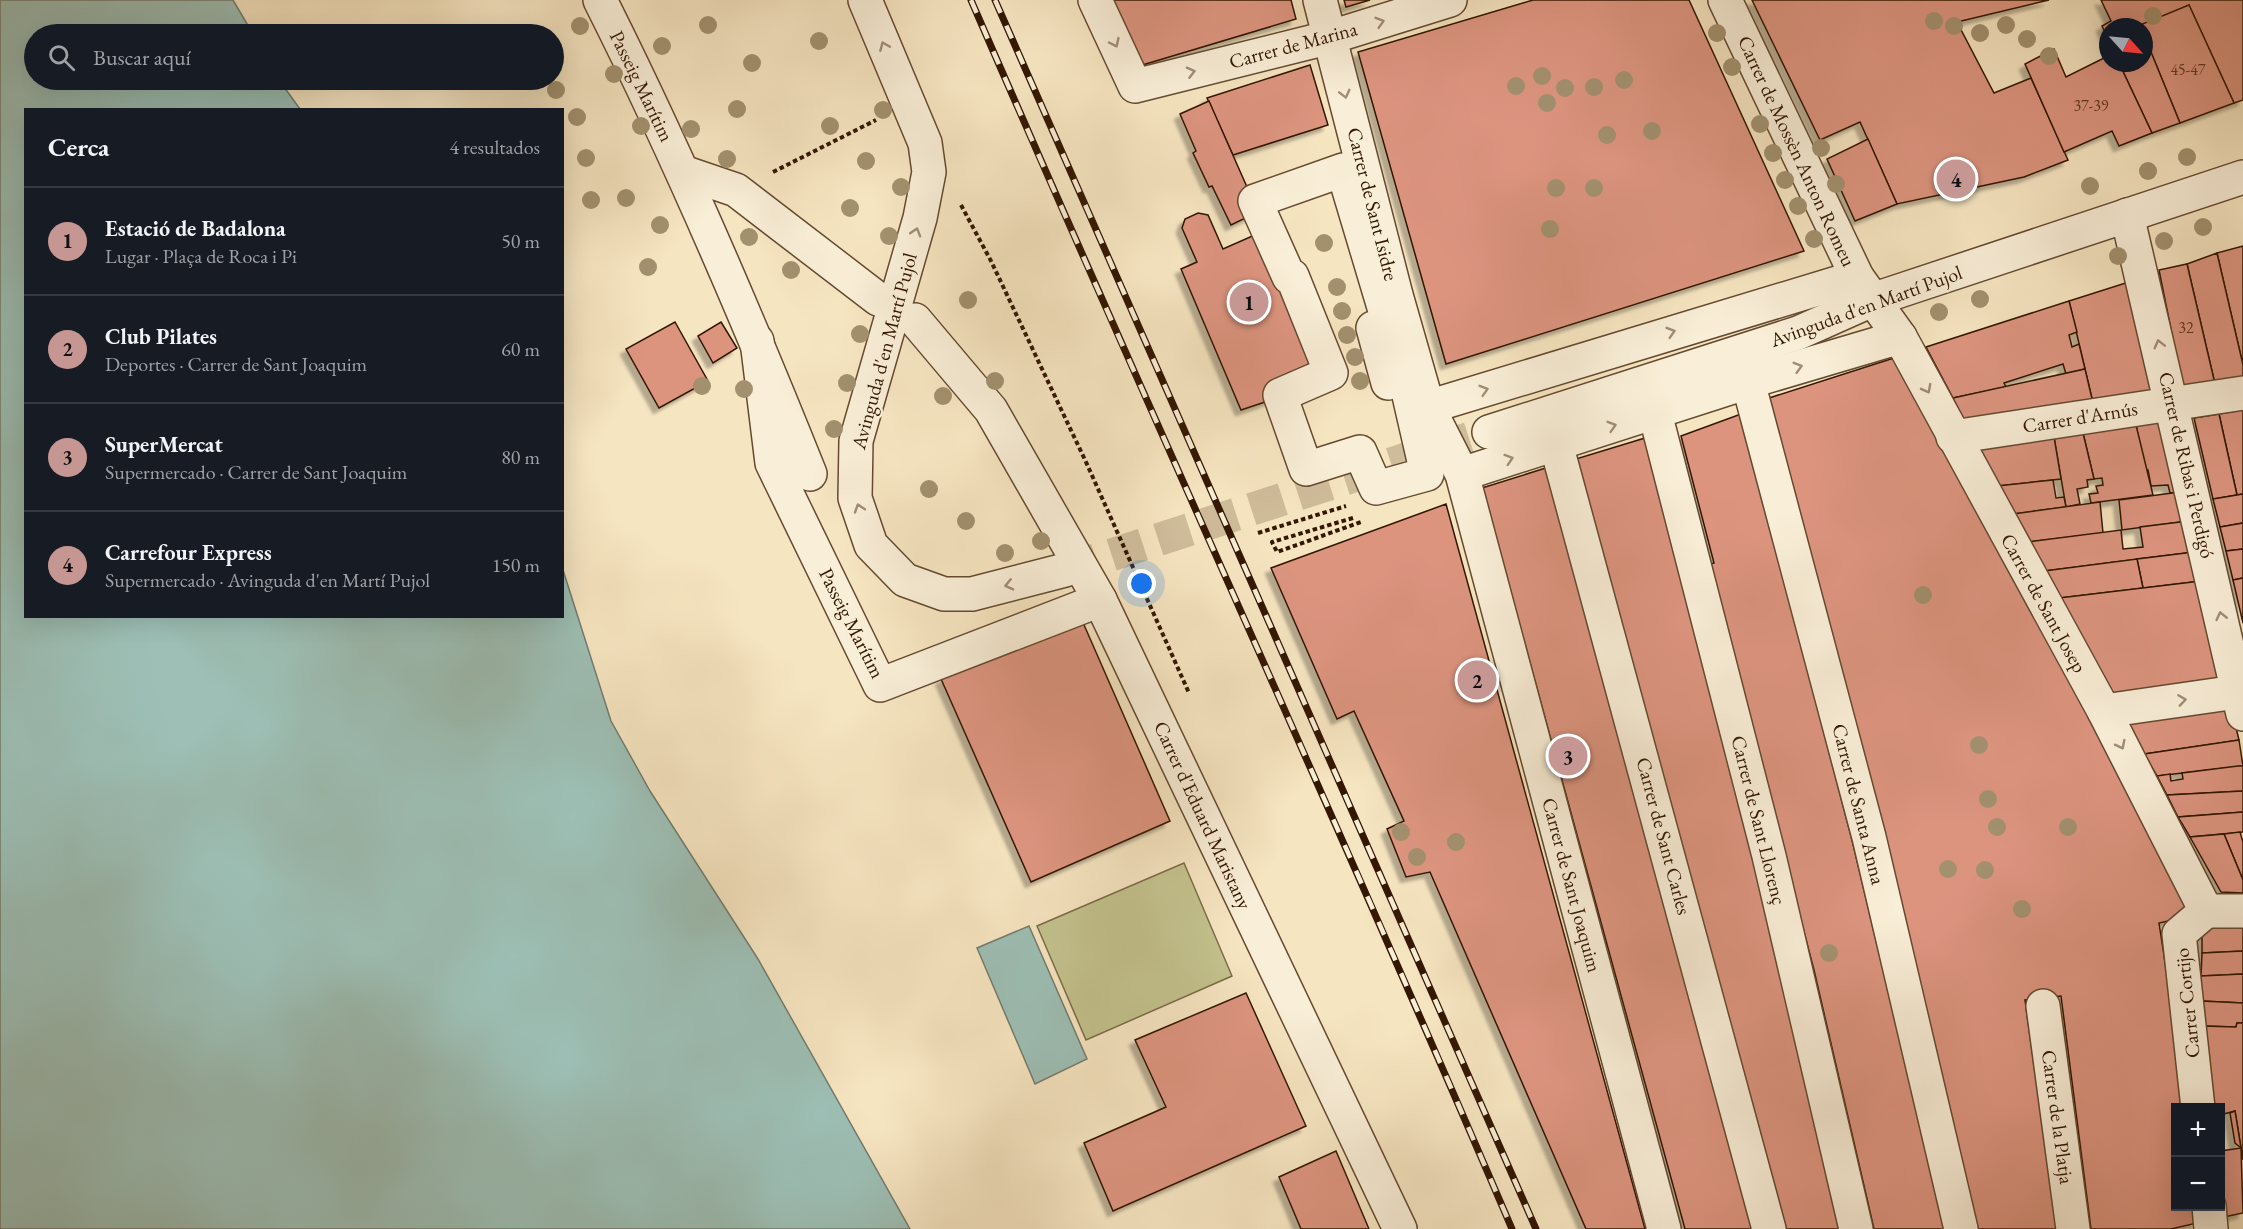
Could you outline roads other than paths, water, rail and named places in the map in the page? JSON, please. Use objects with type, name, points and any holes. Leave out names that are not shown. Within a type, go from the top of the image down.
[{"type":"street","name":"Passeig Marítim","points":[[600,0],[683,172],[757,341],[810,474]]},
{"type":"street","name":"Avinguda d'en Martí Pujol","points":[[865,0],[925,143],[929,172],[920,218],[856,441],[855,498],[871,545],[905,580],[944,594],[972,594],[1065,570]]},
{"type":"street","name":"Carrer de Marina","points":[[1095,0],[1135,86],[1331,37],[1450,0]]},
{"type":"street","name":"Carrer de Sant Isidre","points":[[1320,0],[1396,295],[1428,407]]},
{"type":"street","name":"Carrer de Mossèn Anton Romeu","points":[[1725,0],[1864,289]]},
{"type":"street","points":[[1343,170],[1389,324],[1373,328],[1388,383],[1405,378],[1427,474],[1376,488],[1360,452],[1306,469],[1280,395],[1331,373],[1293,276],[1289,277],[1267,229],[1254,201],[1343,170]]},
{"type":"street","points":[[683,172],[736,190],[878,299]]},
{"type":"street","name":"Avinguda d'en Martí Pujol","points":[[1428,407],[2127,215],[2243,177]]},
{"type":"street","name":"Carrer de Ribas i Perdigó","points":[[2127,215],[2241,699]]},
{"type":"street","name":"Avinguda d'en Martí Pujol","points":[[1489,432],[1798,333],[1864,289]]},
{"type":"street","name":"Carrer de Sant Josep","points":[[1864,289],[1900,337],[2104,711],[2206,911]]},
{"type":"street","name":"Carrer d'Eduard Maristany","points":[[915,320],[991,410],[1100,600],[1400,1229]]},
{"type":"street","name":"Avinguda d'en Martí Pujol","points":[[1462,474],[1748,382],[1900,337]]},
{"type":"street","name":"Passeig Marítim","points":[[757,341],[772,463],[880,686],[1100,600]]},
{"type":"street","name":"Carrer de Santa Anna","points":[[1748,382],[1869,837],[1961,1229]]},
{"type":"street","name":"Carrer d'Arnús","points":[[1953,437],[2243,393]]},
{"type":"street","name":"Carrer de Sant Joaquim","points":[[1428,407],[1462,474],[1664,1229]]},
{"type":"street","name":"Carrer de Sant Llorenç","points":[[1655,412],[1769,856],[1856,1229]]},
{"type":"street","name":"Carrer de Sant Carles","points":[[1556,444],[1769,1229]]},
{"type":"street","points":[[2104,711],[2241,699]]},
{"type":"street","points":[[2206,911],[2243,911]]},
{"type":"street","name":"Carrer Cortijo","points":[[2198,1103],[2179,934],[2206,911]]},
{"type":"street","name":"Carrer de la Platja","points":[[2043,1005],[2073,1229]]},
{"type":"street","points":[[2209,1211],[2211,1229]]},
{"type":"water","points":[[0,0],[233,0],[247,24],[24,24],[24,90],[286,90],[299,108],[24,108],[24,618],[564,618],[564,573],[611,721],[650,791],[758,959],[910,1229],[0,1229]]},
{"type":"water","points":[[1029,926],[1087,1059],[1035,1084],[977,948]]},
{"type":"tunnel","points":[[1065,570],[1489,432]]},
{"type":"railway","points":[[971,0],[1512,1229]]},
{"type":"railway","points":[[995,0],[1536,1229]]},
{"type":"place","name":"Carrefour Express","points":[[1956,179]]},
{"type":"place","name":"Estació de Badalona","points":[[1249,302]]},
{"type":"place","name":"Club Pilates","points":[[1477,680]]},
{"type":"place","name":"SuperMercat","points":[[1568,756]]}]
